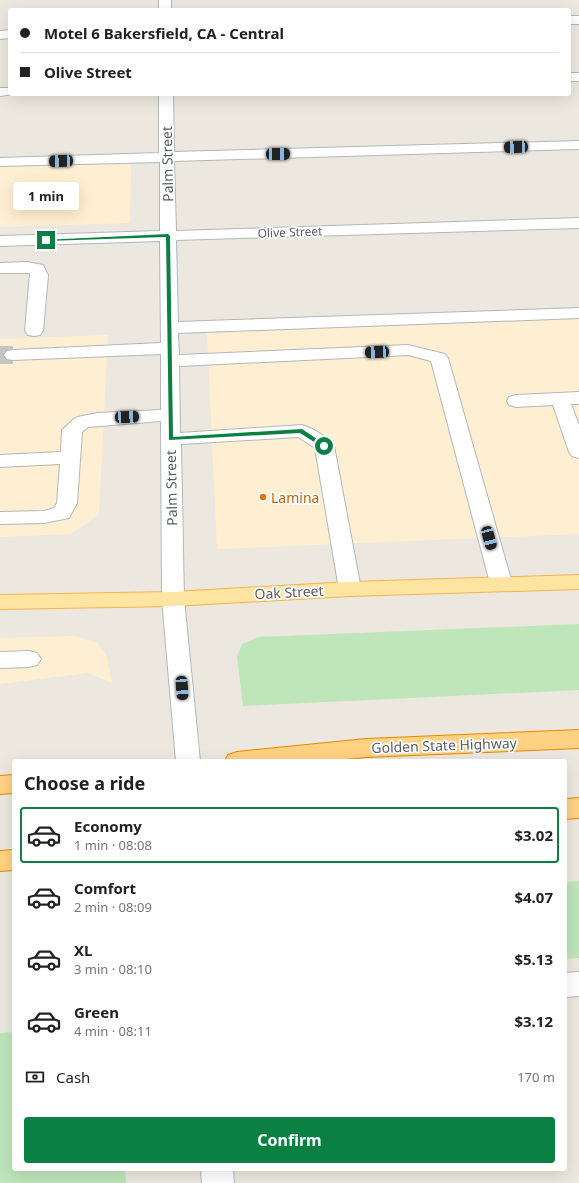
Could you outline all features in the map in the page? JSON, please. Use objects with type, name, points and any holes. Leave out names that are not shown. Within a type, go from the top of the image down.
[{"type":"highway","name":"Golden State Highway","points":[[257,759],[366,748],[579,739]]},
{"type":"highway","points":[[0,785],[12,784]]},
{"type":"highway","points":[[567,809],[579,808]]},
{"type":"highway","points":[[0,862],[12,860]]},
{"type":"main road","name":"Oak Street","points":[[0,602],[173,599],[350,589],[501,583],[579,582]]},
{"type":"street","name":"Palm Street","points":[[166,96],[173,599],[188,759]]},
{"type":"street","points":[[0,162],[579,145]]},
{"type":"street","name":"Olive Street","points":[[0,241],[579,223]]},
{"type":"street","points":[[0,268],[27,267],[37,269],[40,275],[34,331]]},
{"type":"street","points":[[169,328],[579,313]]},
{"type":"street","points":[[13,354],[169,355],[408,350],[439,358],[501,583]]},
{"type":"street","points":[[516,401],[579,398]]},
{"type":"street","points":[[560,399],[579,452]]},
{"type":"street","points":[[0,518],[44,517],[62,513],[66,503],[72,430],[82,422],[98,418],[170,415]]},
{"type":"street","points":[[171,439],[302,431],[324,446],[350,589]]},
{"type":"street","points":[[0,461],[70,458]]},
{"type":"street","points":[[0,660],[28,659]]},
{"type":"street","points":[[567,985],[579,984]]},
{"type":"street","points":[[217,1171],[218,1183]]},
{"type":"shaded area","points":[[131,162],[130,223],[0,227],[0,166]]},
{"type":"shaded area","points":[[579,319],[579,534],[217,549],[207,332]]},
{"type":"shaded area","points":[[108,335],[99,515],[70,534],[0,537],[0,339]]},
{"type":"shaded area","points":[[75,636],[98,643],[107,657],[112,683],[88,673],[0,684],[0,638]]},
{"type":"green space","points":[[579,624],[579,690],[243,706],[237,657],[242,644],[258,637]]},
{"type":"green space","points":[[579,881],[579,958],[567,959],[567,882]]},
{"type":"green space","points":[[12,1032],[12,1171],[125,1171],[126,1183],[0,1183],[0,1033]]},
{"type":"tunnel","points":[[0,355],[13,355]]},
{"type":"place","name":"Lamina","points":[[263,497]]},
{"type":"route","points":[[46,240],[168,236],[171,439],[302,431],[324,446]]}]
